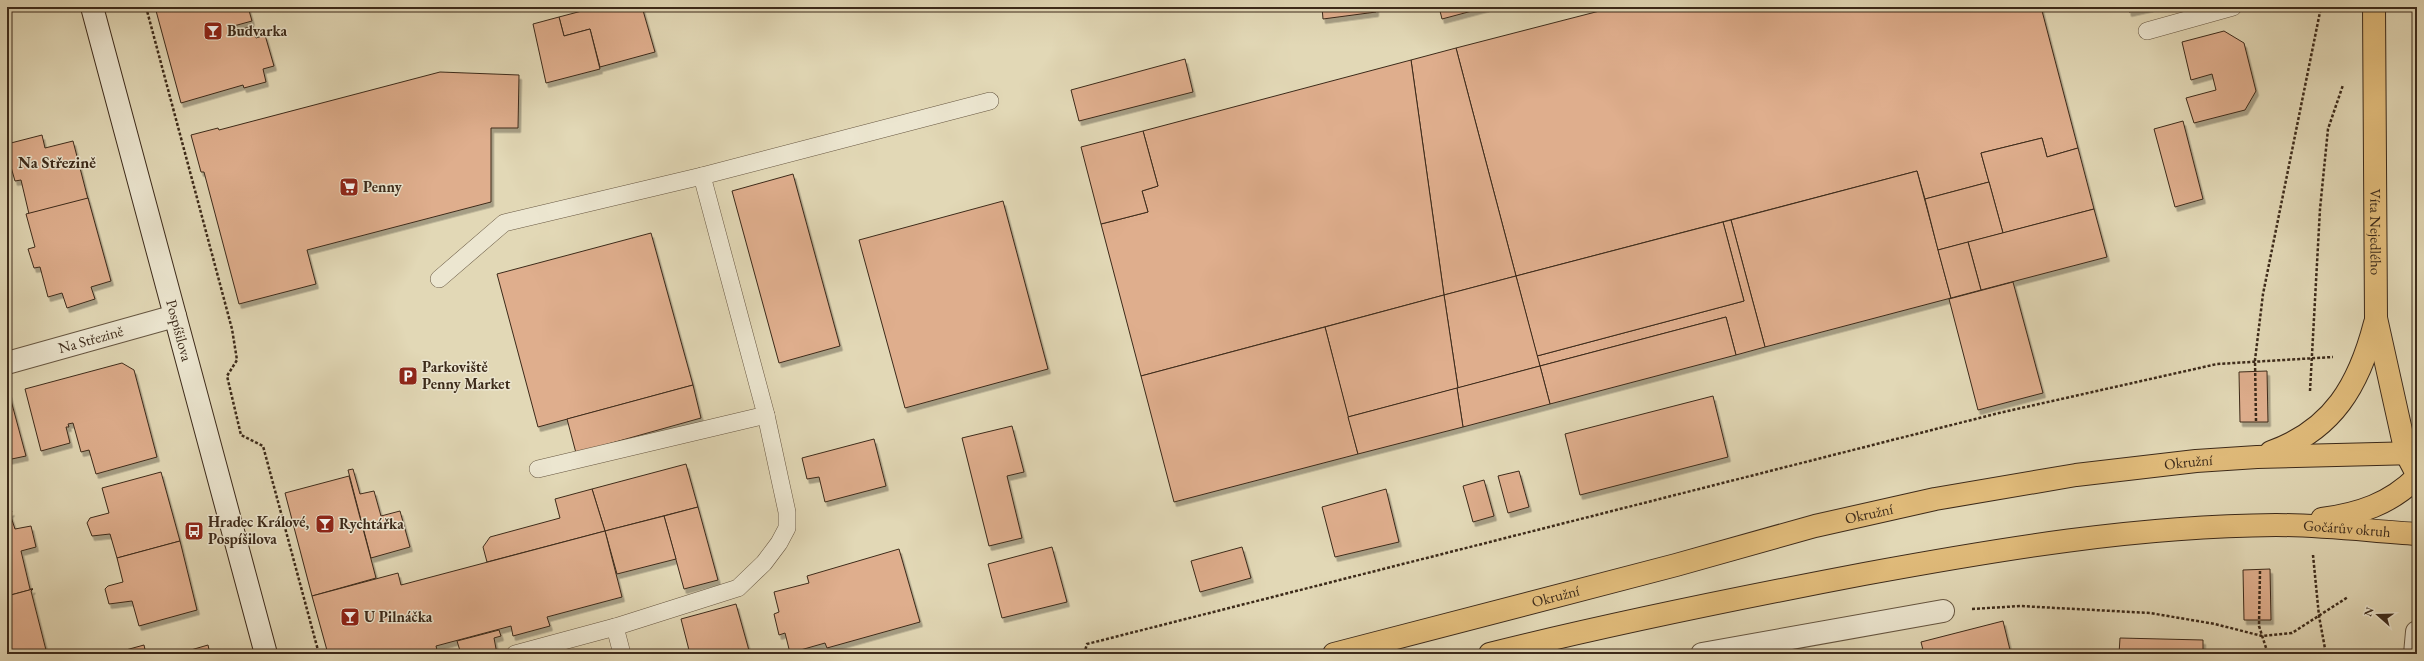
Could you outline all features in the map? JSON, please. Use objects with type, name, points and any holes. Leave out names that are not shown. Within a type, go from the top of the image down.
[{"type":"main road","name":"Víta Nejedlého","points":[[2374,7],[2376,318],[2383,356],[2417,476]]},
{"type":"main road","points":[[2258,457],[2293,444],[2309,435],[2336,408],[2360,366],[2376,318]]},
{"type":"main road","name":"Okružní","points":[[1334,654],[1676,565],[1815,526],[1935,499],[2013,485],[2120,469],[2258,457],[2411,453]]},
{"type":"main road","points":[[1490,654],[1558,637],[1918,564],[2069,540],[2142,531],[2278,525],[2357,513],[2393,497],[2417,476]]},
{"type":"main road","name":"Gočárův okruh","points":[[2278,525],[2417,534]]},
{"type":"street","name":"Pospíšilova","points":[[92,7],[266,654]]},
{"type":"street","name":"Na Střezině","points":[[7,363],[175,316]]},
{"type":"street","points":[[1702,654],[1943,611]]},
{"type":"street","points":[[2415,654],[2417,632]]},
{"type":"lane","points":[[2147,31],[2233,7]]},
{"type":"lane","points":[[439,279],[504,223],[702,176],[990,101]]},
{"type":"lane","points":[[515,654],[616,627],[738,588],[764,563],[788,528],[787,512],[766,415],[702,176]]},
{"type":"lane","points":[[538,469],[766,415]]},
{"type":"lane","points":[[616,627],[622,654]]},
{"type":"path","points":[[146,7],[232,329],[237,360],[227,376],[241,435],[263,446],[319,654]]},
{"type":"path","points":[[2256,421],[2255,360],[2263,294],[2321,7]]},
{"type":"path","points":[[2310,395],[2320,208],[2328,129],[2345,79]]},
{"type":"path","points":[[1084,654],[1087,644],[1999,413],[2217,364],[2255,360]]},
{"type":"path","points":[[2260,571],[2259,626],[2268,654]]},
{"type":"path","points":[[2315,572],[2319,616],[2326,654]]},
{"type":"path","points":[[1943,611],[2020,606],[2150,614],[2215,624],[2262,636],[2292,633],[2348,597]]},
{"type":"building","points":[[155,7],[248,7],[252,21],[230,27],[232,32],[253,26],[256,38],[265,35],[274,66],[263,69],[266,82],[244,88],[243,85],[181,103]]},
{"type":"building","points":[[597,7],[642,7],[655,52],[600,67],[590,29],[564,36],[559,17]]},
{"type":"building","points":[[1322,7],[1376,7],[1376,12],[1323,19]]},
{"type":"building","points":[[1439,7],[1487,7],[1442,19]]},
{"type":"building","points":[[1615,7],[2041,7],[2078,148],[2047,157],[2042,138],[1981,153],[1989,182],[1925,199],[1917,171],[1516,276],[1456,48]]},
{"type":"building","points":[[2128,7],[2151,7],[2129,12]]},
{"type":"building","points":[[559,17],[564,36],[590,29],[600,69],[546,83],[533,24]]},
{"type":"building","points":[[2224,31],[2244,43],[2256,91],[2245,110],[2194,123],[2186,98],[2216,90],[2212,74],[2191,80],[2182,42]]},
{"type":"building","points":[[1456,48],[1516,276],[1444,295],[1411,60]]},
{"type":"building","points":[[1185,59],[1193,92],[1079,121],[1071,90]]},
{"type":"building","points":[[1411,60],[1444,295],[1141,376],[1101,224],[1148,212],[1142,191],[1158,186],[1143,131]]},
{"type":"building","name":"Penny","points":[[440,72],[519,75],[518,128],[491,128],[491,202],[307,250],[316,284],[239,304],[204,172],[201,172],[191,135],[218,128],[219,130]]},
{"type":"building","points":[[2183,121],[2203,199],[2175,207],[2154,129]]},
{"type":"building","points":[[1143,131],[1158,186],[1142,191],[1148,212],[1101,224],[1081,147]]},
{"type":"building","points":[[42,135],[45,148],[73,141],[88,199],[29,214],[21,180],[15,181],[7,153],[7,144]]},
{"type":"building","points":[[2042,138],[2047,157],[2078,148],[2094,209],[2003,233],[1981,153]]},
{"type":"building","points":[[1917,171],[1951,298],[1765,347],[1731,220]]},
{"type":"building","points":[[793,174],[840,346],[779,363],[732,191]]},
{"type":"building","points":[[1989,182],[2003,233],[1938,250],[1925,199]]},
{"type":"building","points":[[88,198],[111,281],[91,287],[95,299],[67,308],[62,293],[48,297],[40,267],[34,268],[28,249],[35,247],[26,214]]},
{"type":"building","points":[[1003,201],[1048,369],[905,408],[859,240]]},
{"type":"building","points":[[2094,209],[2107,257],[1981,290],[1968,242]]},
{"type":"building","points":[[1731,220],[1765,347],[1736,355],[1726,317],[1540,366],[1537,356],[1744,301],[1723,222]]},
{"type":"building","points":[[1723,222],[1744,301],[1537,356],[1516,276]]},
{"type":"building","points":[[651,233],[693,385],[538,427],[497,274]]},
{"type":"building","points":[[1968,242],[1981,290],[1951,298],[1938,250]]},
{"type":"building","points":[[1516,276],[1540,366],[1458,388],[1444,295]]},
{"type":"building","points":[[2013,282],[2043,393],[1978,410],[1949,299]]},
{"type":"building","points":[[1444,295],[1458,388],[1348,417],[1325,327]]},
{"type":"building","points":[[1726,317],[1736,355],[1550,404],[1540,366]]},
{"type":"building","points":[[1325,327],[1358,454],[1174,502],[1141,376]]},
{"type":"building","points":[[122,363],[134,370],[157,457],[96,474],[89,450],[81,452],[73,423],[68,424],[69,427],[66,427],[70,443],[41,451],[25,389]]},
{"type":"building","points":[[1540,366],[1550,404],[1463,427],[1457,388]]},
{"type":"building","points":[[2267,371],[2268,422],[2240,422],[2239,372]]},
{"type":"building","points":[[693,385],[701,418],[576,453],[567,419]]},
{"type":"building","points":[[1457,388],[1463,427],[1358,454],[1348,417]]},
{"type":"building","points":[[7,393],[9,393],[26,456],[7,460]]},
{"type":"building","points":[[1713,396],[1728,457],[1580,495],[1565,434]]},
{"type":"building","points":[[1012,426],[1024,472],[1007,476],[1022,538],[989,546],[962,438]]},
{"type":"building","points":[[874,439],[886,486],[825,502],[819,477],[807,479],[802,458]]},
{"type":"building","points":[[686,464],[698,507],[605,531],[592,489]]},
{"type":"building","points":[[353,469],[360,494],[374,491],[381,516],[400,511],[410,547],[371,558],[348,470]]},
{"type":"building","points":[[1519,471],[1529,507],[1508,513],[1498,476]]},
{"type":"building","points":[[161,472],[180,541],[117,558],[110,534],[92,536],[87,523],[90,518],[109,513],[102,488]]},
{"type":"building","points":[[349,476],[376,578],[312,596],[285,493]]},
{"type":"building","points":[[1484,480],[1494,516],[1473,522],[1463,486]]},
{"type":"building","points":[[592,489],[605,531],[487,562],[483,547],[490,537],[560,518],[555,499]]},
{"type":"building","points":[[1386,489],[1399,542],[1335,557],[1322,507]]},
{"type":"building","points":[[698,507],[718,580],[684,589],[664,516]]},
{"type":"building","points":[[12,511],[10,514],[15,529],[31,526],[36,547],[21,551],[30,589],[33,589],[7,596],[7,513]]},
{"type":"building","points":[[664,516],[676,559],[617,574],[605,531]]},
{"type":"building","points":[[605,531],[622,597],[547,617],[550,626],[513,636],[511,626],[436,646],[438,654],[328,654],[312,596],[398,573],[401,585]]},
{"type":"building","points":[[180,541],[197,610],[139,626],[132,601],[109,604],[105,589],[108,586],[123,582],[117,558]]},
{"type":"building","points":[[1052,547],[1067,602],[1002,618],[988,564]]},
{"type":"building","points":[[1242,547],[1251,578],[1200,592],[1191,561]]},
{"type":"building","points":[[899,549],[920,622],[827,648],[825,643],[790,653],[785,633],[779,635],[774,614],[779,612],[774,592],[809,583],[807,576]]},
{"type":"building","points":[[2270,569],[2271,620],[2244,620],[2243,570]]},
{"type":"building","points":[[33,589],[31,591],[47,654],[7,654],[7,596]]},
{"type":"building","points":[[736,604],[750,654],[690,654],[681,619]]},
{"type":"building","points":[[2003,621],[2011,654],[1924,654],[1921,642]]},
{"type":"building","points":[[499,630],[501,636],[494,638],[497,654],[461,654],[457,641]]},
{"type":"building","points":[[2120,638],[2203,640],[2203,654],[2119,654]]},
{"type":"building","points":[[144,645],[146,654],[111,654]]},
{"type":"building","points":[[208,645],[210,654],[177,654]]},
{"type":"place","name":"Budvarka","points":[[213,31]]},
{"type":"place","name":"Penny","points":[[349,187]]},
{"type":"place","name":"Parkoviště Penny Market","points":[[408,376]]},
{"type":"place","name":"Rychtářka","points":[[325,524]]},
{"type":"place","name":"Hradec Králové, Pospíšilova","points":[[194,531]]},
{"type":"place","name":"U Pilnáčka","points":[[350,617]]},
{"type":"district","name":"Na Střezině","points":[[57,162]]}]
